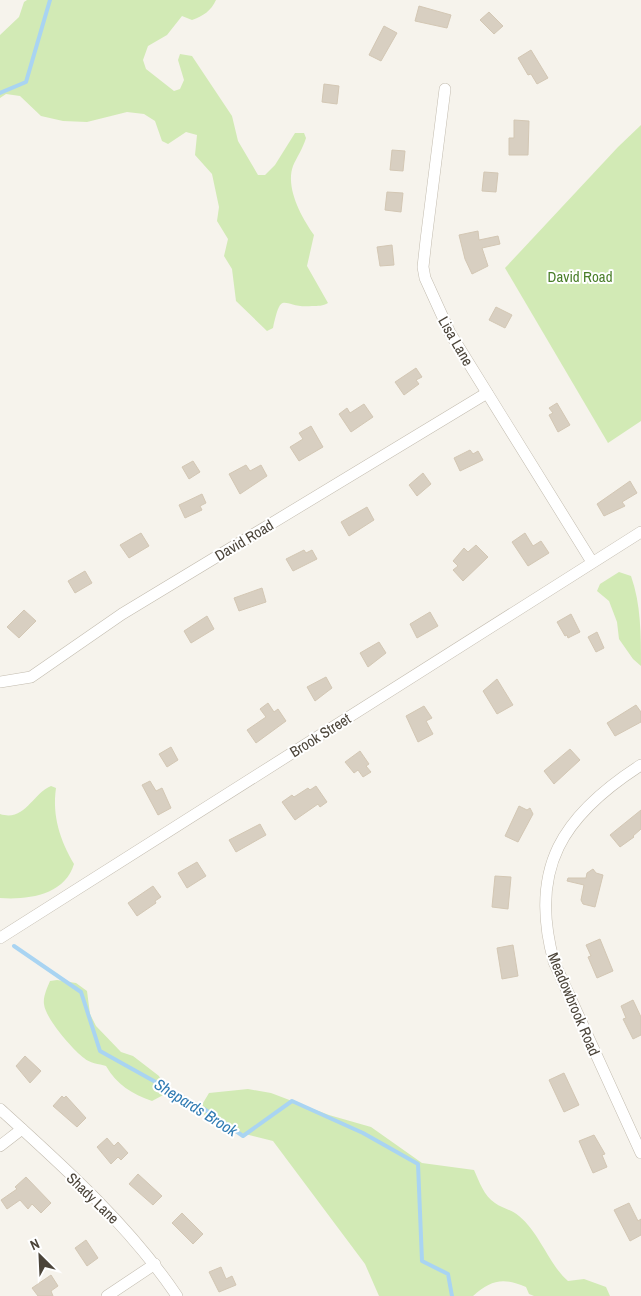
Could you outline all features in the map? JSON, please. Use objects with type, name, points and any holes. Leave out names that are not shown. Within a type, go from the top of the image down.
[{"type":"street","name":"Lisa Lane","points":[[445,89],[423,266],[430,291],[450,333],[592,562]]},
{"type":"street","name":"David Road","points":[[0,682],[31,677],[122,614],[487,393]]},
{"type":"street","name":"Brook Street","points":[[0,938],[641,532]]},
{"type":"street","name":"Meadowbrook Road","points":[[641,764],[599,793],[569,828],[558,847],[549,872],[544,899],[548,942],[554,962],[641,1153]]},
{"type":"street","name":"Shady Lane","points":[[0,1109],[126,1230],[155,1264],[177,1296]]},
{"type":"street","points":[[0,1146],[22,1129]]},
{"type":"street","points":[[107,1296],[155,1264]]},
{"type":"green space","points":[[27,0],[216,0],[209,10],[200,17],[192,20],[182,16],[167,35],[148,46],[143,60],[146,69],[174,91],[180,89],[184,80],[178,60],[180,54],[192,56],[232,116],[238,141],[258,175],[265,175],[275,165],[295,133],[304,133],[306,138],[293,166],[291,184],[300,211],[314,235],[307,266],[328,303],[314,306],[281,304],[273,328],[267,331],[236,301],[232,269],[224,256],[228,239],[217,221],[219,207],[212,174],[195,155],[197,135],[186,132],[168,144],[162,141],[155,121],[144,114],[127,112],[87,122],[63,121],[41,116],[20,96],[6,94],[0,98],[0,35],[19,17],[24,2]]},
{"type":"green space","name":"David Road","points":[[641,125],[641,421],[608,443],[505,268],[618,147]]},
{"type":"green space","points":[[619,572],[631,576],[637,598],[640,620],[641,666],[633,659],[619,639],[617,622],[609,601],[597,591],[600,584]]},
{"type":"green space","points":[[51,786],[56,788],[55,808],[58,827],[74,864],[63,883],[54,889],[22,898],[0,898],[0,814],[9,815],[22,811],[44,790]]},
{"type":"green space","points":[[57,980],[76,983],[87,991],[90,1014],[96,1026],[121,1052],[133,1056],[159,1076],[167,1093],[152,1101],[138,1095],[120,1084],[106,1066],[86,1060],[73,1048],[54,1025],[44,1004],[50,981]]},
{"type":"green space","points":[[248,1089],[271,1093],[329,1115],[371,1127],[422,1163],[474,1170],[482,1188],[491,1200],[516,1214],[526,1223],[556,1267],[568,1281],[584,1279],[606,1287],[610,1296],[534,1296],[529,1294],[526,1287],[504,1281],[492,1283],[473,1296],[379,1296],[365,1264],[273,1141],[225,1129],[207,1119],[202,1111],[203,1103],[209,1093]]},
{"type":"building","points":[[419,6],[451,15],[447,28],[415,21]]},
{"type":"building","points":[[489,12],[503,26],[494,34],[480,20]]},
{"type":"building","points":[[384,26],[397,33],[381,61],[369,55]]},
{"type":"building","points":[[531,50],[548,78],[537,84],[531,74],[528,75],[518,58]]},
{"type":"building","points":[[324,84],[339,86],[337,104],[322,102]]},
{"type":"building","points":[[514,120],[529,121],[528,155],[509,155],[509,138],[514,138]]},
{"type":"building","points":[[392,150],[405,151],[403,171],[390,170]]},
{"type":"building","points":[[484,172],[498,173],[496,192],[482,191]]},
{"type":"building","points":[[387,192],[403,193],[401,212],[385,210]]},
{"type":"building","points":[[478,231],[479,240],[498,236],[500,244],[482,248],[488,266],[472,274],[465,259],[459,235]]},
{"type":"building","points":[[392,245],[394,265],[380,266],[377,247]]},
{"type":"building","points":[[496,307],[512,315],[505,328],[489,320]]},
{"type":"building","points":[[416,368],[422,377],[416,380],[419,384],[404,395],[395,382]]},
{"type":"building","points":[[557,403],[570,425],[558,432],[549,415],[553,413],[549,408]]},
{"type":"building","points":[[364,404],[373,417],[351,432],[339,414],[347,408],[350,413]]},
{"type":"building","points":[[311,426],[323,447],[299,461],[290,447],[303,439],[299,433]]},
{"type":"building","points":[[470,450],[473,454],[478,451],[483,460],[460,471],[454,458]]},
{"type":"building","points":[[193,461],[200,472],[189,479],[182,467]]},
{"type":"building","points":[[246,465],[250,471],[261,465],[267,476],[240,494],[229,474]]},
{"type":"building","points":[[423,473],[431,484],[417,496],[409,485]]},
{"type":"building","points":[[630,481],[637,493],[622,502],[625,506],[604,516],[597,504]]},
{"type":"building","points":[[202,494],[206,503],[200,506],[202,510],[185,518],[179,505]]},
{"type":"building","points":[[367,507],[374,520],[349,536],[341,522]]},
{"type":"building","points":[[141,533],[149,546],[129,558],[120,545]]},
{"type":"building","points":[[525,533],[533,546],[541,541],[549,553],[528,566],[512,542]]},
{"type":"building","points":[[476,545],[488,557],[463,581],[453,570],[458,566],[453,561],[464,548],[468,552]]},
{"type":"building","points":[[304,550],[306,553],[312,550],[317,559],[293,571],[286,559]]},
{"type":"building","points":[[85,571],[92,583],[75,593],[68,581]]},
{"type":"building","points":[[262,588],[266,602],[239,611],[234,598]]},
{"type":"building","points":[[24,610],[36,621],[19,638],[7,627]]},
{"type":"building","points":[[430,612],[438,626],[417,638],[410,624]]},
{"type":"building","points":[[571,614],[580,632],[568,638],[557,622]]},
{"type":"building","points":[[207,616],[214,629],[191,643],[184,631]]},
{"type":"building","points":[[597,632],[604,648],[596,652],[588,637]]},
{"type":"building","points":[[379,642],[386,653],[368,667],[360,653]]},
{"type":"building","points":[[326,677],[332,688],[315,701],[307,687]]},
{"type":"building","points":[[497,679],[513,705],[497,714],[483,691]]},
{"type":"building","points":[[268,703],[274,712],[278,709],[286,721],[256,743],[247,730],[266,717],[260,709]]},
{"type":"building","points":[[636,705],[641,712],[641,722],[615,736],[607,723]]},
{"type":"building","points":[[424,706],[432,718],[426,721],[433,734],[418,742],[406,716]]},
{"type":"building","points":[[171,747],[178,760],[167,767],[159,754]]},
{"type":"building","points":[[570,749],[580,760],[554,784],[544,771]]},
{"type":"building","points":[[360,751],[369,764],[366,766],[371,772],[363,777],[358,770],[354,773],[345,762]]},
{"type":"building","points":[[150,781],[156,791],[162,788],[171,808],[158,815],[142,785]]},
{"type":"building","points":[[316,786],[327,802],[320,807],[318,804],[295,820],[282,802],[292,795],[294,797],[308,788],[310,790]]},
{"type":"building","points":[[519,806],[527,810],[530,808],[533,814],[518,842],[505,836]]},
{"type":"building","points":[[641,810],[641,829],[634,837],[620,847],[610,835]]},
{"type":"building","points":[[260,824],[266,835],[236,852],[229,840]]},
{"type":"building","points":[[197,862],[206,876],[187,888],[178,873]]},
{"type":"building","points":[[593,869],[596,873],[603,875],[595,907],[583,904],[581,900],[584,885],[567,881],[568,878],[586,878],[587,873]]},
{"type":"building","points":[[495,876],[511,877],[508,909],[492,907]]},
{"type":"building","points":[[153,886],[161,897],[155,901],[156,903],[137,916],[128,903]]},
{"type":"building","points":[[600,939],[613,971],[597,978],[588,957],[591,956],[586,945]]},
{"type":"building","points":[[513,945],[518,976],[502,979],[497,948]]},
{"type":"building","points":[[633,1000],[641,1017],[641,1035],[633,1039],[623,1019],[626,1018],[621,1006]]},
{"type":"building","points":[[25,1056],[41,1071],[30,1083],[16,1066]]},
{"type":"building","points":[[564,1073],[579,1105],[564,1112],[549,1080]]},
{"type":"building","points":[[62,1096],[64,1098],[66,1096],[86,1118],[77,1127],[53,1106]]},
{"type":"building","points":[[594,1135],[605,1154],[602,1155],[607,1167],[593,1173],[579,1141]]},
{"type":"building","points":[[107,1138],[114,1146],[118,1142],[128,1153],[121,1160],[118,1157],[111,1164],[97,1147]]},
{"type":"building","points":[[138,1174],[162,1196],[153,1205],[129,1184]]},
{"type":"building","points":[[26,1177],[51,1203],[41,1213],[32,1204],[28,1209],[20,1200],[7,1209],[1,1200],[17,1189],[15,1187]]},
{"type":"building","points":[[629,1203],[638,1221],[641,1219],[641,1235],[630,1241],[614,1210]]},
{"type":"building","points":[[182,1213],[203,1234],[193,1244],[172,1223]]},
{"type":"building","points":[[86,1240],[98,1258],[87,1266],[75,1248]]},
{"type":"building","points":[[221,1267],[226,1279],[232,1276],[236,1285],[219,1292],[209,1272]]},
{"type":"building","points":[[51,1275],[58,1286],[51,1291],[53,1296],[38,1296],[32,1288]]},
{"type":"waterway","points":[[0,93],[26,82],[50,0]]},
{"type":"waterway","name":"Shepards Brook","points":[[14,946],[81,992],[100,1051],[204,1109],[243,1136],[292,1101],[363,1133],[418,1164],[422,1261],[448,1274],[452,1296]]}]
